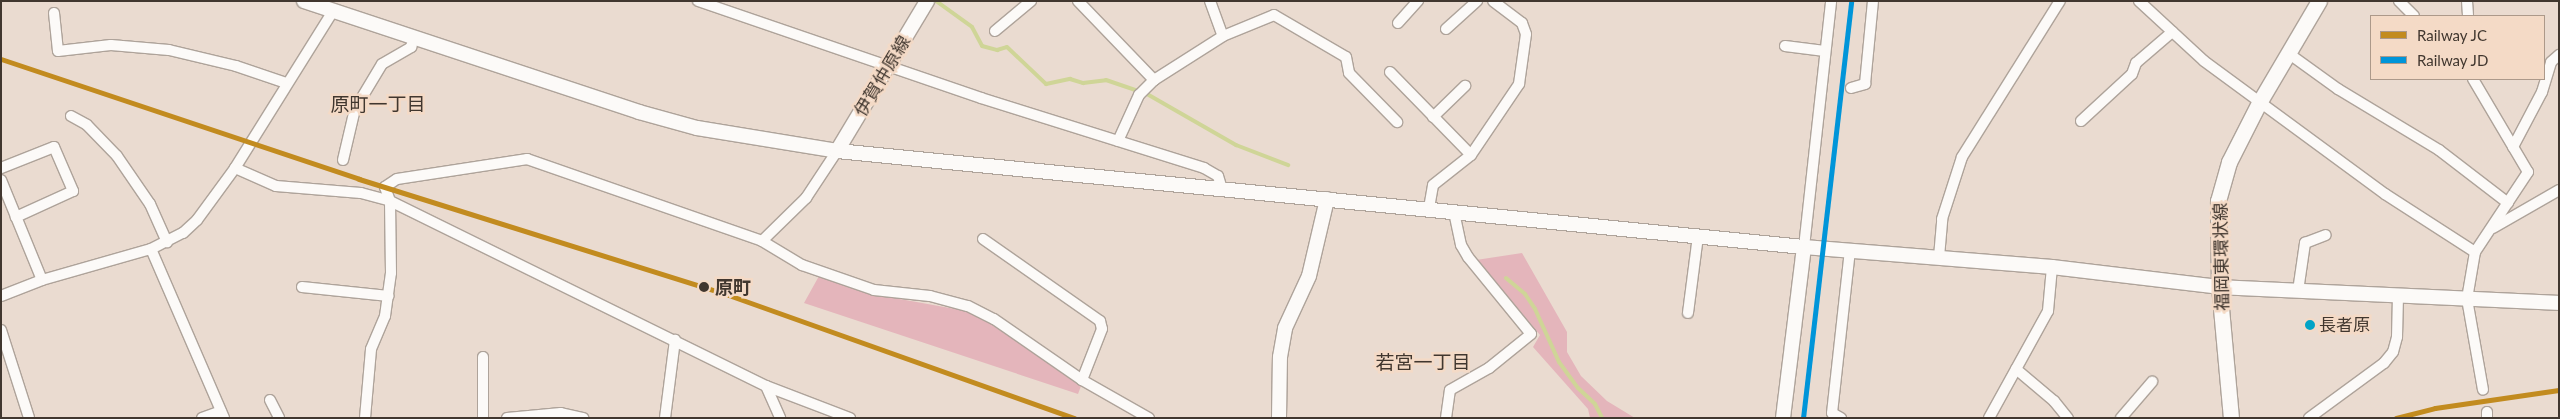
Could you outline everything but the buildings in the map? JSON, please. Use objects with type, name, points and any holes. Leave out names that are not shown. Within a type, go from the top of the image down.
[{"type":"main road","points":[[304,1],[336,6],[414,37],[697,128],[837,151],[1429,208],[1804,248],[2052,267],[2220,287],[2559,303]]},
{"type":"main road","name":"伊賀仲原線","points":[[837,151],[927,1]]},
{"type":"main road","name":"福岡東環状線","points":[[2231,418],[2220,287],[2218,201],[2229,162],[2260,101],[2319,1]]},
{"type":"main road","points":[[1278,418],[1280,357],[1285,328],[1309,276],[1326,199]]},
{"type":"main road","points":[[1783,418],[1804,248]]},
{"type":"street","points":[[698,1],[887,67],[1204,168],[1218,176],[1222,189]]},
{"type":"street","points":[[995,31],[1031,1]]},
{"type":"street","points":[[1078,1],[1154,80]]},
{"type":"street","points":[[1210,1],[1223,36]]},
{"type":"street","points":[[1398,23],[1418,1]]},
{"type":"street","points":[[1446,29],[1478,1]]},
{"type":"street","points":[[1429,208],[1433,185],[1471,156],[1519,84],[1526,34],[1522,23],[1493,1]]},
{"type":"street","points":[[1804,248],[1830,7],[1822,1]]},
{"type":"street","points":[[1851,88],[1865,84],[1873,1]]},
{"type":"street","points":[[1939,257],[1942,219],[1962,157],[2060,1]]},
{"type":"street","points":[[2139,1],[2204,61],[2385,194],[2475,252]]},
{"type":"street","points":[[2399,1],[2413,15]]},
{"type":"street","points":[[2467,1],[2468,15]]},
{"type":"street","points":[[1,296],[42,280],[150,249],[167,242],[197,220],[235,168],[286,83],[336,6]]},
{"type":"street","points":[[54,13],[58,51],[112,45],[169,50],[236,66],[286,83]]},
{"type":"street","points":[[1118,141],[1139,95],[1154,80],[1223,36],[1274,15],[1346,57],[1349,73],[1397,122]]},
{"type":"street","points":[[2081,121],[2132,74],[2136,63],[2172,32]]},
{"type":"street","points":[[342,160],[355,109],[382,64],[402,50],[411,47],[414,37]]},
{"type":"street","points":[[1785,46],[1825,51]]},
{"type":"street","points":[[2288,53],[2338,89],[2438,150],[2508,203]]},
{"type":"street","points":[[2513,147],[2542,92],[2551,62],[2559,55]]},
{"type":"street","points":[[1390,72],[1471,156]]},
{"type":"street","points":[[2473,80],[2528,172],[2475,252],[2467,299],[2483,390]]},
{"type":"street","points":[[1433,117],[1465,86]]},
{"type":"street","points":[[71,116],[87,125],[117,156],[150,204],[167,242]]},
{"type":"street","points":[[1,168],[54,147],[73,191],[16,217]]},
{"type":"street","points":[[762,241],[806,198],[837,151]]},
{"type":"street","points":[[365,418],[371,349],[386,316],[389,296],[390,201],[385,187],[397,179],[527,159],[762,241],[802,265],[874,290],[930,296],[968,306],[994,319],[1082,380],[1149,418]]},
{"type":"street","points":[[235,168],[276,186],[361,192],[390,201],[766,386],[850,418]]},
{"type":"street","points":[[1,180],[42,280]]},
{"type":"street","points":[[2490,229],[2559,190]]},
{"type":"street","points":[[1446,418],[1450,390],[1489,368],[1531,334],[1468,257],[1461,245],[1454,211]]},
{"type":"street","points":[[2298,291],[2305,243],[2326,235]]},
{"type":"street","points":[[1688,313],[1698,236]]},
{"type":"street","points":[[983,239],[1100,321],[1102,329],[1082,380]]},
{"type":"street","points":[[150,249],[222,414],[202,418]]},
{"type":"street","points":[[1840,418],[1832,413],[1850,251]]},
{"type":"street","points":[[1989,418],[2048,311],[2052,267]]},
{"type":"street","points":[[302,287],[389,296]]},
{"type":"street","points":[[2309,418],[2384,363],[2393,352],[2397,336],[2398,296]]},
{"type":"street","points":[[1,330],[30,418]]},
{"type":"street","points":[[665,418],[675,340]]},
{"type":"street","points":[[483,357],[483,418]]},
{"type":"street","points":[[2016,369],[2054,401],[2068,418]]},
{"type":"street","points":[[2121,418],[2152,382]]},
{"type":"street","points":[[766,386],[780,418]]},
{"type":"street","points":[[270,400],[279,418]]},
{"type":"street","points":[[507,418],[569,416],[583,418]]},
{"type":"shaded area","points":[[1522,253],[1567,332],[1567,352],[1581,376],[1607,401],[1635,418],[1590,418],[1588,409],[1533,347],[1540,335],[1476,260]]},
{"type":"shaded area","points":[[819,276],[872,294],[972,312],[995,324],[1081,386],[1078,394],[804,303]]},
{"type":"waterway","points":[[936,1],[972,27],[982,46],[997,50],[1007,47],[1046,84],[1070,79],[1083,83],[1106,80],[1147,94],[1236,145],[1288,165]]},
{"type":"waterway","points":[[1506,278],[1525,294],[1535,309],[1559,362],[1578,388],[1595,404],[1602,418]]},
{"type":"rail line","name":"JD","points":[[1803,418],[1851,1]]},
{"type":"rail line","name":"JC","points":[[1,59],[359,179],[720,292],[1074,418]]},
{"type":"rail line","name":"JC","points":[[2396,418],[2435,408],[2559,390]]},
{"type":"place","name":"原町","points":[[704,287]]},
{"type":"place","name":"長者原","points":[[2310,325]]},
{"type":"district","name":"原町一丁目","points":[[378,104]]},
{"type":"district","name":"若宮一丁目","points":[[1423,362]]}]
